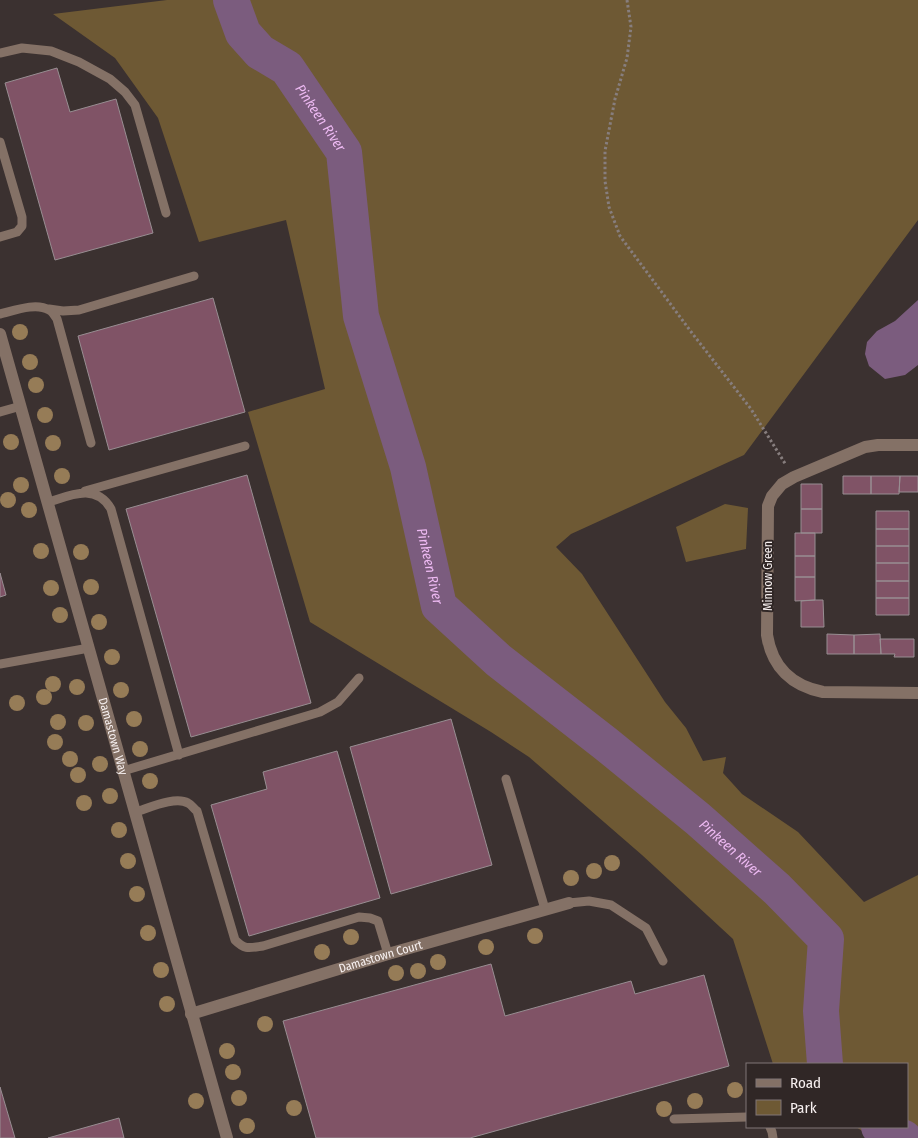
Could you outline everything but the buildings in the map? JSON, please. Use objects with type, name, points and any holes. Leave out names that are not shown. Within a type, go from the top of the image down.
[{"type":"street","name":"Damastown Way","points":[[0,334],[49,502],[227,1138]]},
{"type":"street","name":"Minnow Green","points":[[918,445],[878,445],[865,447],[794,477],[782,484],[772,496],[768,506],[767,635],[774,658],[782,670],[801,686],[823,692],[918,692]]},
{"type":"street","name":"Damastown Court","points":[[191,1014],[388,954],[569,903]]},
{"type":"lane","points":[[0,53],[22,48],[51,51],[79,62],[110,80],[125,92],[135,106],[166,213]]},
{"type":"lane","points":[[0,142],[22,217],[22,226],[17,232],[0,237]]},
{"type":"lane","points":[[0,314],[32,307],[63,311],[80,310],[194,276]]},
{"type":"lane","points":[[48,309],[57,318],[91,443]]},
{"type":"lane","points":[[0,412],[21,406]]},
{"type":"lane","points":[[49,502],[246,446]]},
{"type":"lane","points":[[78,493],[98,495],[106,501],[111,509],[179,755]]},
{"type":"lane","points":[[0,664],[89,648]]},
{"type":"lane","points":[[123,771],[320,712],[338,702],[358,678]]},
{"type":"lane","points":[[506,779],[545,910]]},
{"type":"lane","points":[[135,812],[171,801],[190,803],[197,811],[235,940],[241,946],[250,948],[263,946],[359,917],[378,921],[388,954]]},
{"type":"lane","points":[[569,903],[589,901],[610,905],[646,928],[663,962]]},
{"type":"lane","points":[[674,1119],[746,1118]]},
{"type":"path","points":[[627,0],[631,27],[627,58],[615,99],[605,151],[605,181],[612,214],[620,236],[750,409],[794,477]]},
{"type":"green space","points":[[167,0],[918,0],[918,220],[744,455],[571,534],[556,547],[582,574],[665,702],[686,728],[703,761],[726,757],[723,773],[742,794],[798,832],[864,902],[918,875],[918,1138],[873,1138],[858,1128],[908,1128],[908,1063],[773,1063],[733,939],[642,855],[529,757],[310,622],[248,412],[325,389],[286,220],[199,242],[158,118],[115,58],[53,14]]},
{"type":"green space","points":[[725,504],[748,508],[746,549],[686,562],[676,527]]},
{"type":"shaded area","points":[[918,300],[918,365],[905,375],[885,379],[869,366],[865,354],[867,342],[877,331],[895,321]]},
{"type":"waterway","name":"Pinkeen River","points":[[231,0],[243,33],[260,52],[287,68],[344,152],[361,316],[408,467],[439,606],[498,660],[698,819],[777,889],[826,939],[821,1011],[825,1063]]},
{"type":"waterway","name":"Pinkeen River","points":[[881,1128],[904,1138]]}]
